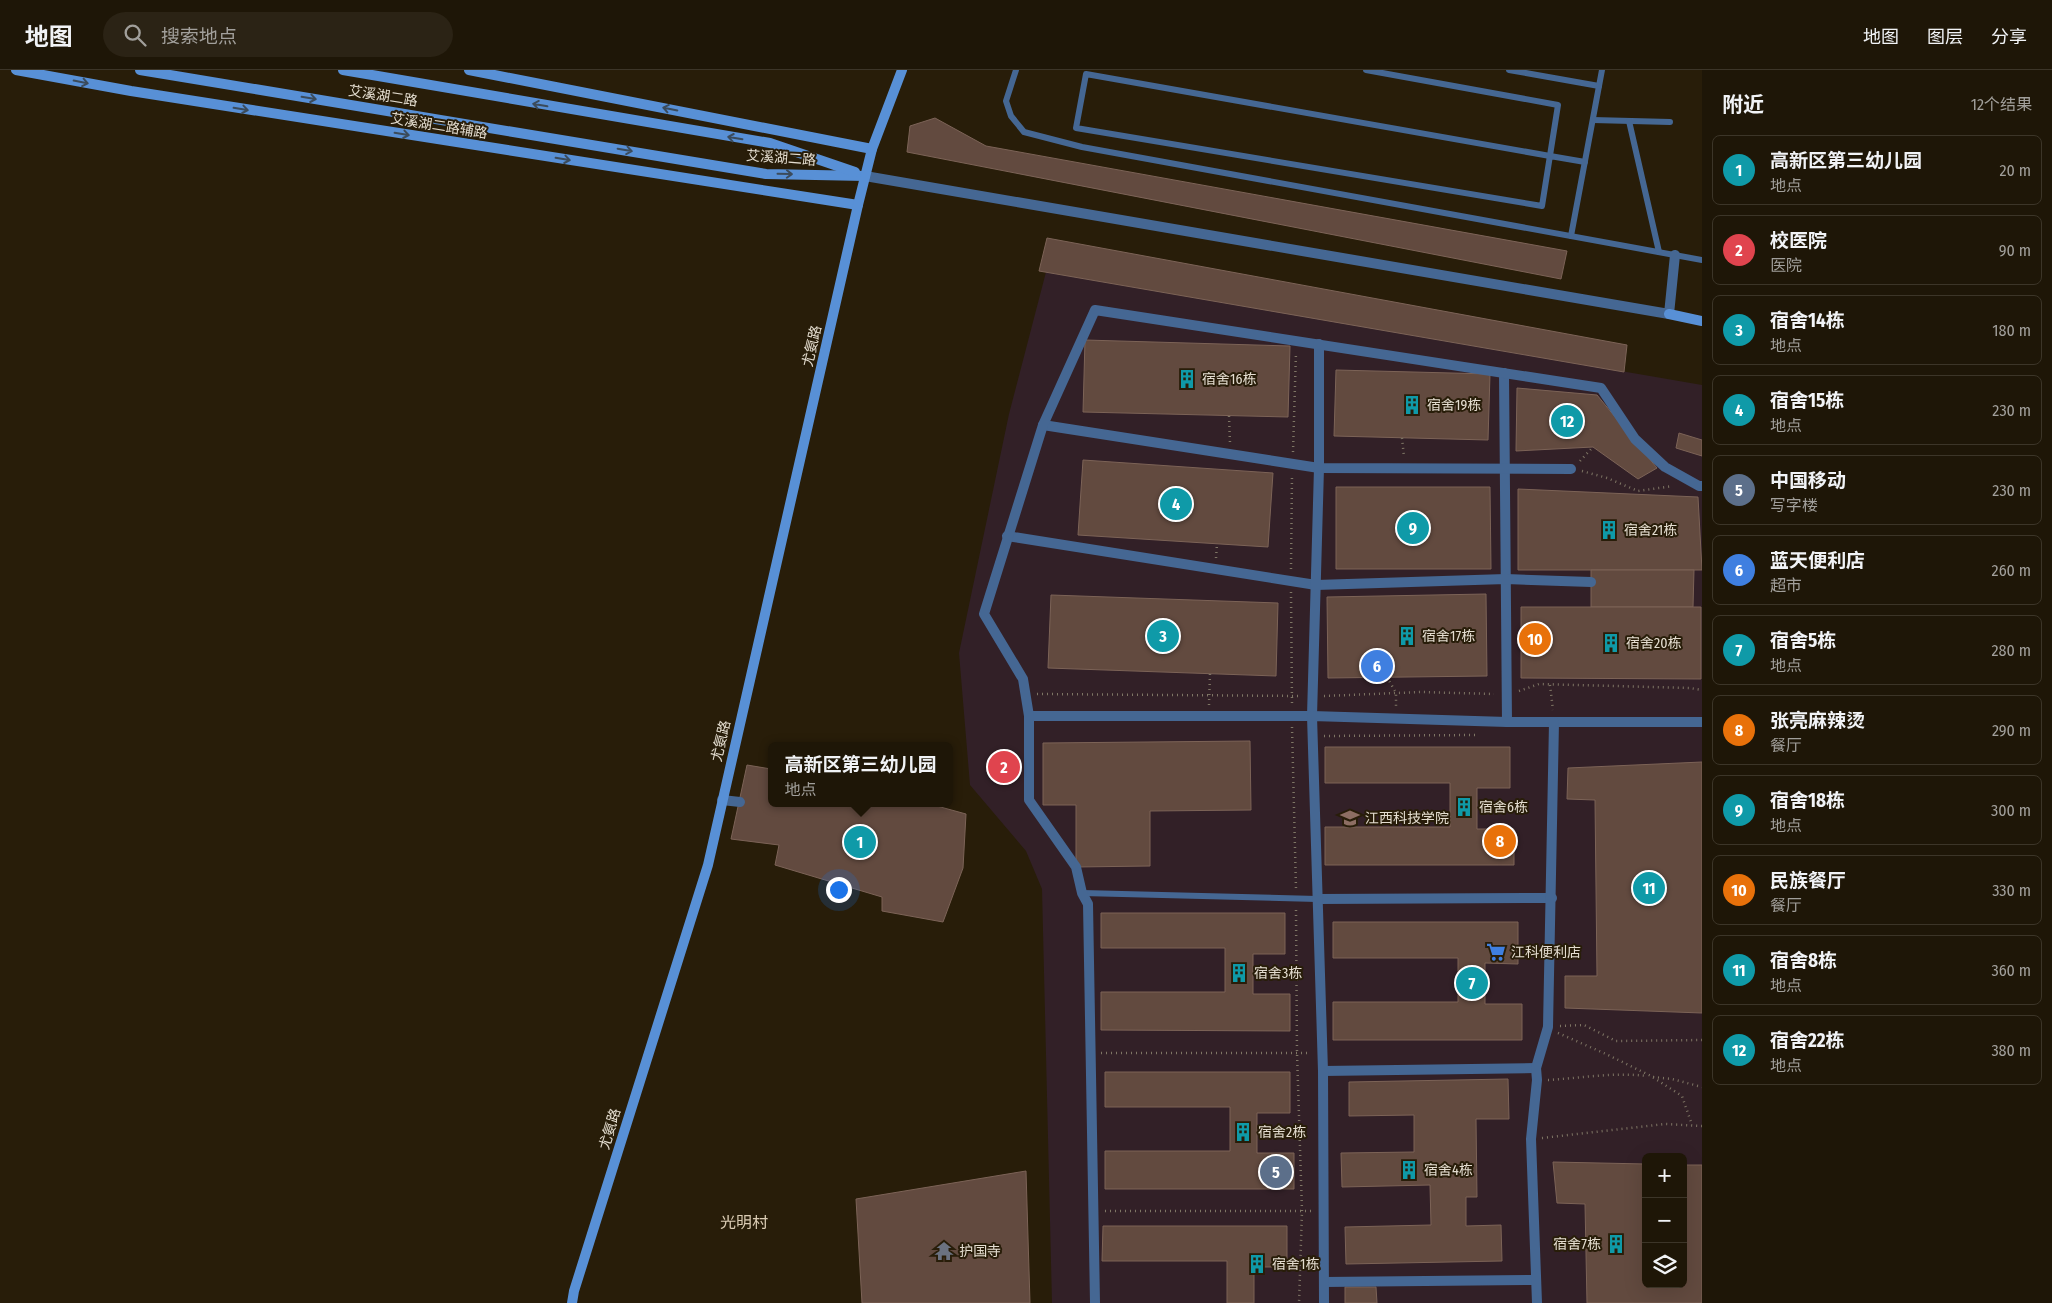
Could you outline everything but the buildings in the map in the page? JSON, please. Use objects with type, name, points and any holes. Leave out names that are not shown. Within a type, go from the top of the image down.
[{"type":"main road","name":"艾溪湖二路辅路","points":[[16,70],[131,91],[858,205]]},
{"type":"main road","name":"艾溪湖二路","points":[[140,70],[766,174],[865,176]]},
{"type":"main road","name":"艾溪湖二路","points":[[343,70],[770,143],[865,176]]},
{"type":"main road","points":[[469,70],[872,149]]},
{"type":"main road","name":"尤氨路","points":[[572,1303],[574,1291],[708,865],[865,176],[872,149],[902,70]]},
{"type":"main road","points":[[1669,314],[1702,321]]},
{"type":"street","points":[[865,176],[1669,314],[1675,255]]},
{"type":"street","points":[[1096,1303],[1088,904],[1082,893],[1076,867],[1029,800],[1029,716],[1023,679],[984,614],[1043,425],[1095,310],[1601,388],[1635,439],[1665,467],[1702,486]]},
{"type":"street","points":[[1318,344],[1319,468],[1312,716],[1323,1071],[1324,1303]]},
{"type":"street","points":[[1504,373],[1507,722]]},
{"type":"street","points":[[1043,425],[1319,468],[1571,469]]},
{"type":"street","points":[[1007,536],[1316,585],[1506,579],[1591,582]]},
{"type":"street","points":[[1029,716],[1312,716],[1507,722],[1702,722]]},
{"type":"street","points":[[1537,1303],[1531,1139],[1537,1080],[1536,1068],[1548,1027],[1554,722]]},
{"type":"street","points":[[722,800],[740,802]]},
{"type":"street","points":[[1317,899],[1552,898]]},
{"type":"street","points":[[1323,1071],[1536,1068]]},
{"type":"street","points":[[1324,1282],[1536,1280]]},
{"type":"lane","points":[[1016,70],[1006,101],[1011,116],[1024,132],[1082,147],[1702,260]]},
{"type":"lane","points":[[1366,70],[1558,105],[1550,156],[1542,206],[1076,128],[1086,72],[1550,156],[1585,162]]},
{"type":"lane","points":[[1509,70],[1599,86]]},
{"type":"lane","points":[[1571,236],[1602,70]]},
{"type":"lane","points":[[1593,120],[1670,122]]},
{"type":"lane","points":[[1629,121],[1658,252]]},
{"type":"lane","points":[[1082,893],[1317,899]]},
{"type":"path","points":[[1292,696],[1290,581],[1296,341]]},
{"type":"path","points":[[1229,416],[1230,454]]},
{"type":"path","points":[[1402,438],[1405,468]]},
{"type":"path","points":[[1571,469],[1593,447]]},
{"type":"path","points":[[1571,469],[1607,478],[1638,491],[1692,482]]},
{"type":"path","points":[[1209,716],[1210,673]]},
{"type":"path","points":[[1387,677],[1396,693],[1396,719]]},
{"type":"path","points":[[1026,694],[1209,696],[1312,696],[1396,693],[1507,694],[1539,684],[1690,688],[1702,690]]},
{"type":"path","points":[[1550,685],[1554,722]]},
{"type":"path","points":[[1292,716],[1297,1053],[1302,1211],[1299,1303]]},
{"type":"path","points":[[1548,1027],[1584,1026],[1616,1041],[1702,1040]]},
{"type":"path","points":[[1548,1027],[1560,1035],[1606,1054],[1651,1076],[1682,1096],[1692,1125]]},
{"type":"path","points":[[1091,1053],[1322,1053]]},
{"type":"path","points":[[1537,1080],[1585,1078],[1615,1074],[1672,1079],[1702,1087]]},
{"type":"path","points":[[1531,1139],[1665,1124],[1702,1126]]},
{"type":"path","points":[[1094,1211],[1324,1211]]},
{"type":"shaded area","name":"江西科技学院","points":[[1046,272],[1702,385],[1702,1303],[1052,1303],[1042,889],[1026,851],[970,785],[959,653],[1009,414]]},
{"type":"place","name":"宿舍16栋","points":[[1187,379]]},
{"type":"place","name":"宿舍19栋","points":[[1412,405]]},
{"type":"place","name":"宿舍22栋","points":[[1567,421]]},
{"type":"place","name":"宿舍15栋","points":[[1176,504]]},
{"type":"place","name":"宿舍18栋","points":[[1413,528]]},
{"type":"place","name":"宿舍21栋","points":[[1609,530]]},
{"type":"place","name":"宿舍14栋","points":[[1163,636]]},
{"type":"place","name":"宿舍17栋","points":[[1407,636]]},
{"type":"place","name":"民族餐厅","points":[[1535,639]]},
{"type":"place","name":"宿舍20栋","points":[[1611,643]]},
{"type":"place","name":"蓝天便利店","points":[[1377,666]]},
{"type":"place","name":"校医院","points":[[1004,767]]},
{"type":"place","name":"宿舍6栋","points":[[1464,807]]},
{"type":"place","name":"江西科技学院","points":[[1350,818]]},
{"type":"place","name":"张亮麻辣烫","points":[[1500,841]]},
{"type":"place","name":"高新区第三幼儿园","points":[[860,842]]},
{"type":"place","name":"宿舍8栋","points":[[1649,888]]},
{"type":"place","name":"江科便利店","points":[[1496,952]]},
{"type":"place","name":"宿舍3栋","points":[[1239,973]]},
{"type":"place","name":"宿舍5栋","points":[[1472,983]]},
{"type":"place","name":"宿舍2栋","points":[[1243,1132]]},
{"type":"place","name":"宿舍4栋","points":[[1409,1170]]},
{"type":"place","name":"中国移动","points":[[1276,1172]]},
{"type":"place","name":"宿舍7栋","points":[[1616,1244]]},
{"type":"place","name":"护国寺","points":[[944,1251]]},
{"type":"place","name":"宿舍1栋","points":[[1257,1264]]},
{"type":"district","name":"光明村","points":[[744,1222]]}]
